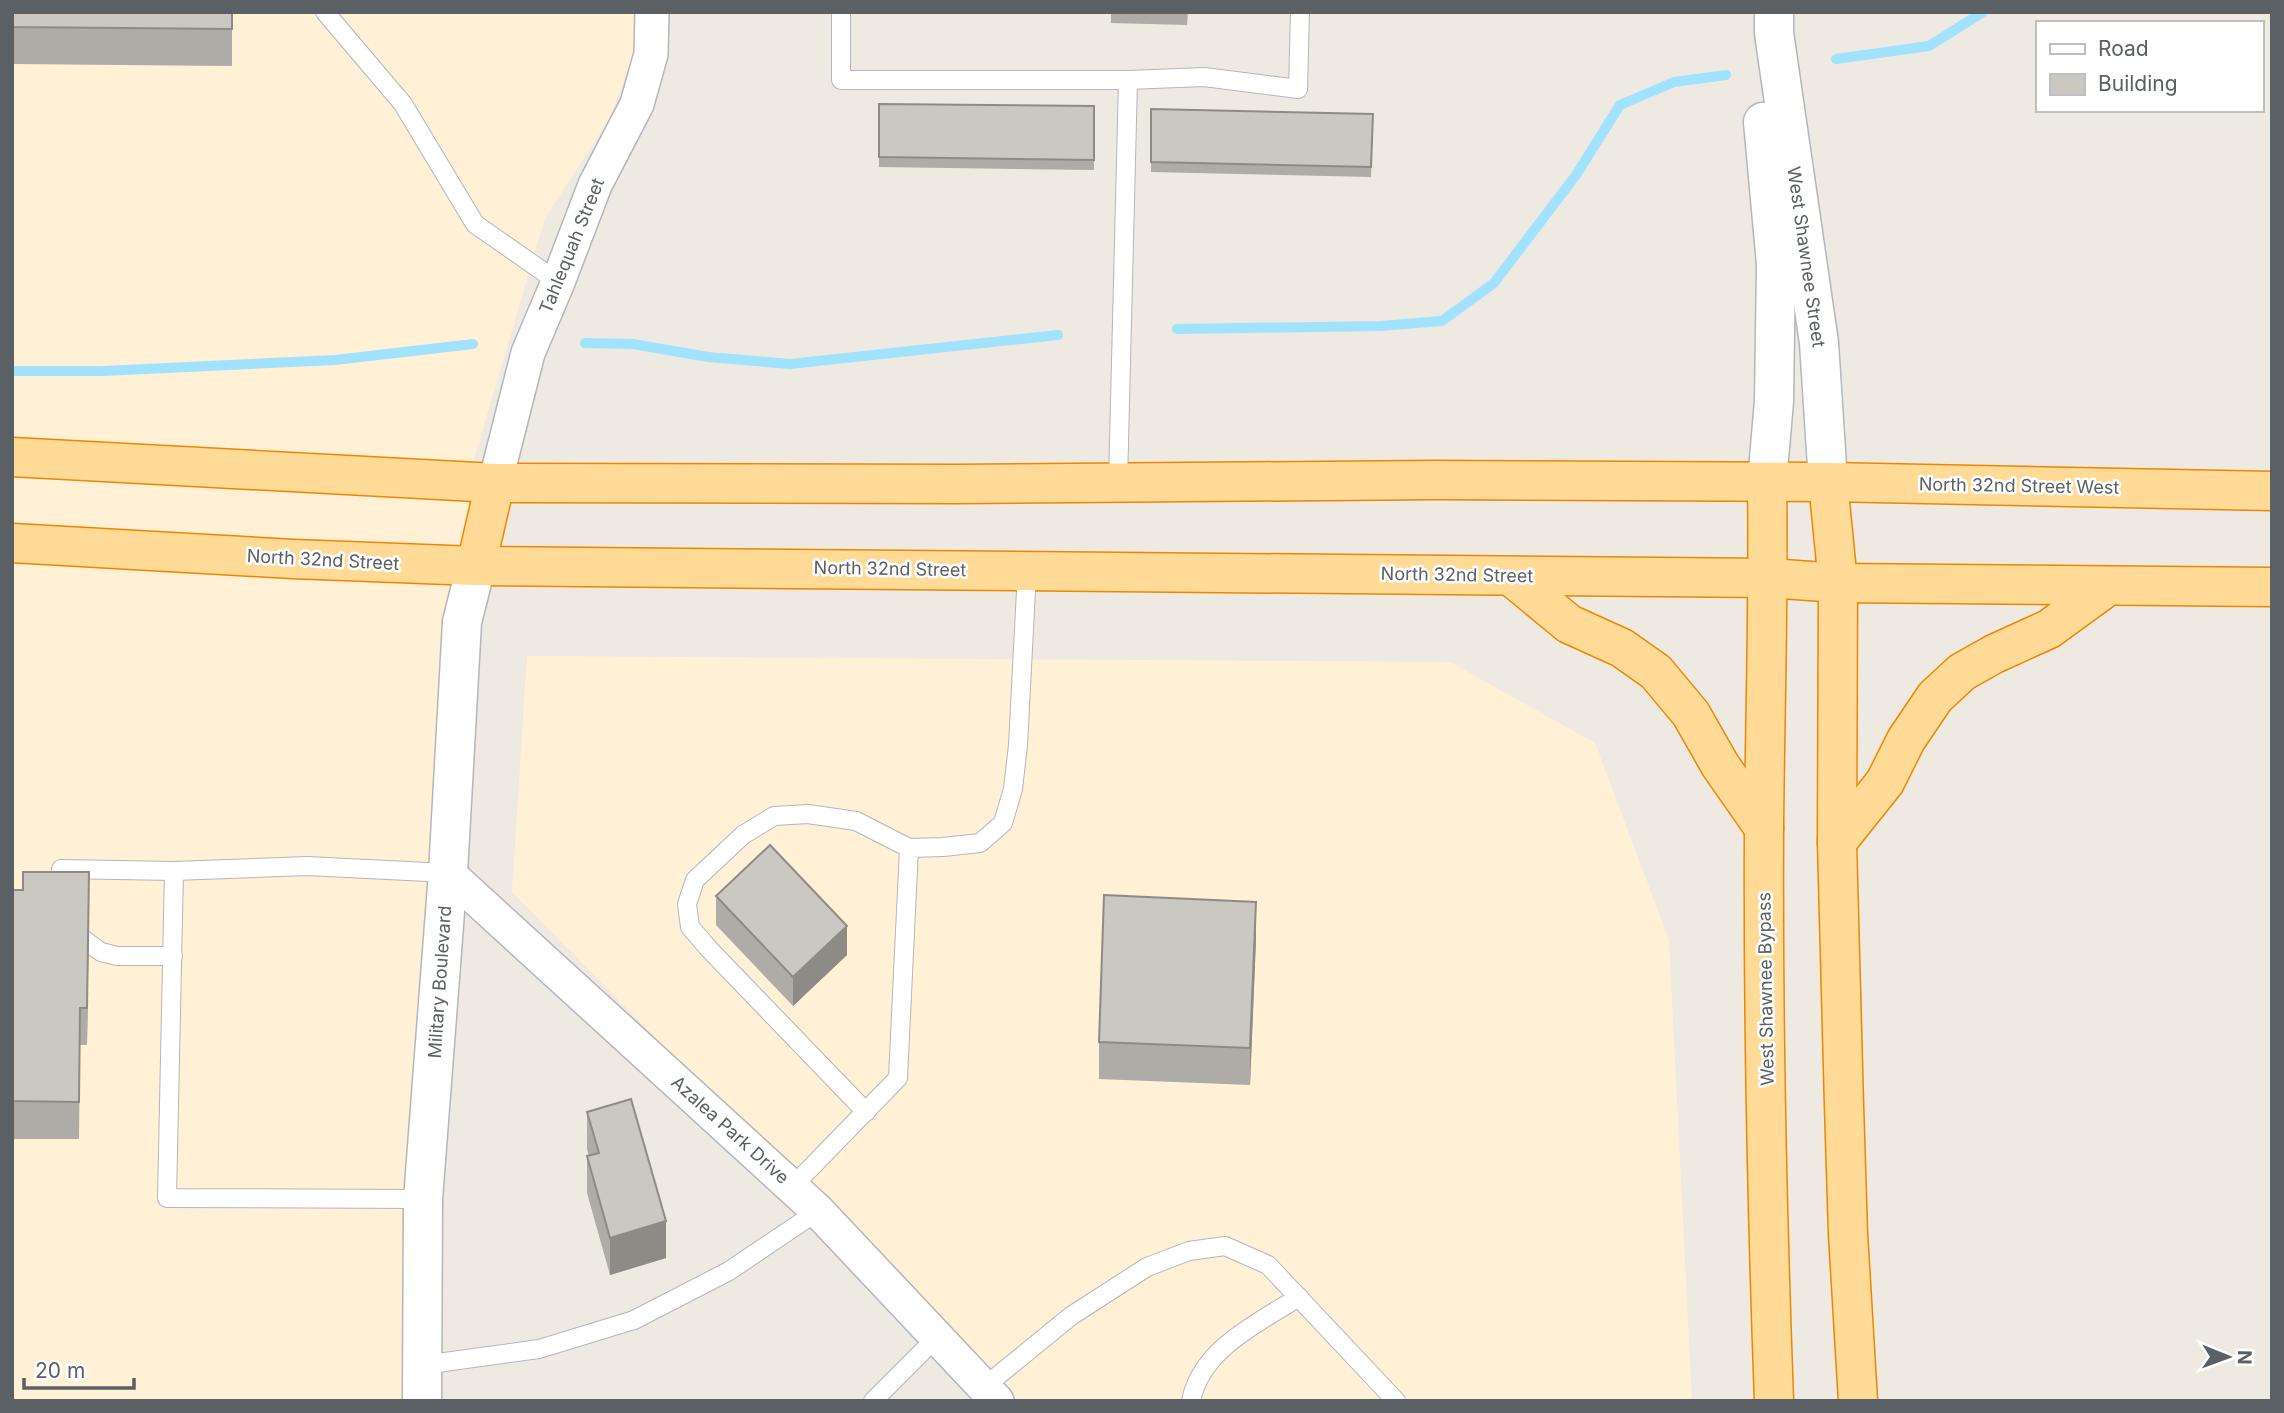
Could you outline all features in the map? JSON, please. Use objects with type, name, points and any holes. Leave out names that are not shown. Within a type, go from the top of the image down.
[{"type":"highway","points":[[12,457],[495,483],[1118,484],[1435,480],[1767,482]]},
{"type":"highway","name":"North 32nd Street West","points":[[1767,482],[2272,491]]},
{"type":"highway","name":"West Shawnee Bypass","points":[[1767,482],[1769,578],[1764,828],[1768,1242],[1774,1401]]},
{"type":"highway","points":[[1828,482],[1838,583],[1837,842],[1848,1234],[1858,1401]]},
{"type":"highway","points":[[476,566],[495,483]]},
{"type":"highway","name":"North 32nd Street","points":[[12,543],[476,566],[1156,570],[1512,577],[1769,578]]},
{"type":"highway","points":[[1512,577],[1569,624],[1622,648],[1656,673],[1691,713],[1720,765],[1764,828]]},
{"type":"highway","points":[[1769,578],[1838,583],[2272,587]]},
{"type":"highway","points":[[1837,842],[1885,782],[1906,740],[1935,697],[1962,672],[2049,629],[2108,586]]},
{"type":"street","name":"Tahlequah Street","points":[[495,483],[528,353],[595,185],[638,104],[651,54],[652,12]]},
{"type":"street","name":"West Shawnee Street","points":[[1767,482],[1774,401],[1776,264],[1762,125],[1774,23]]},
{"type":"street","name":"West Shawnee Street","points":[[1774,23],[1819,342],[1828,482]]},
{"type":"street","name":"Military Boulevard","points":[[422,1383],[423,1199],[448,873],[463,622],[476,566]]},
{"type":"street","name":"Azalea Park Drive","points":[[448,873],[818,1211],[990,1394]]},
{"type":"lane","points":[[325,12],[403,104],[475,224],[558,282]]},
{"type":"lane","points":[[841,12],[841,80],[1128,80],[1204,77],[1298,89],[1300,12]]},
{"type":"lane","points":[[1118,484],[1128,80]]},
{"type":"lane","points":[[866,1112],[690,927],[687,904],[695,880],[743,835],[774,816],[808,814],[856,821],[909,848],[980,843],[1003,823],[1013,789],[1018,745],[1027,571]]},
{"type":"lane","points":[[792,1187],[898,1078],[909,848]]},
{"type":"lane","points":[[173,956],[117,956],[101,952],[72,931],[62,900],[61,869],[174,871],[307,866],[448,873]]},
{"type":"lane","points":[[174,871],[167,1198],[423,1199]]},
{"type":"lane","points":[[422,1383],[634,1320],[729,1270],[818,1211]]},
{"type":"lane","points":[[990,1394],[1071,1316],[1147,1267],[1189,1251],[1226,1246],[1268,1265],[1396,1401]]},
{"type":"lane","points":[[1191,1401],[1199,1374],[1229,1342],[1299,1297]]},
{"type":"lane","points":[[873,1401],[937,1336]]},
{"type":"shaded area","points":[[12,12],[637,12],[635,51],[610,118],[545,218],[473,463],[435,1401],[12,1401]]},
{"type":"shaded area","points":[[527,656],[1450,662],[1595,743],[1669,940],[1692,1401],[1013,1401],[512,892]]},
{"type":"building","points":[[12,12],[232,12],[232,29],[12,27]]},
{"type":"building","points":[[879,104],[1094,106],[1094,160],[879,157]]},
{"type":"building","points":[[1151,109],[1373,114],[1371,167],[1151,162]]},
{"type":"building","points":[[770,845],[847,926],[793,977],[716,896]]},
{"type":"building","points":[[23,872],[89,872],[87,1008],[80,1008],[79,1102],[12,1101],[12,890],[23,890]]},
{"type":"building","points":[[1104,895],[1256,902],[1250,1048],[1099,1042]]},
{"type":"building","points":[[631,1099],[666,1221],[610,1238],[587,1156],[599,1153],[587,1112]]},
{"type":"waterway","points":[[1836,59],[1929,46],[1983,12]]},
{"type":"waterway","points":[[1177,329],[1381,326],[1442,321],[1494,283],[1576,175],[1620,105],[1674,82],[1726,75]]},
{"type":"waterway","points":[[585,343],[633,344],[708,357],[790,364],[1058,335]]},
{"type":"waterway","points":[[12,371],[103,371],[335,360],[473,344]]}]
